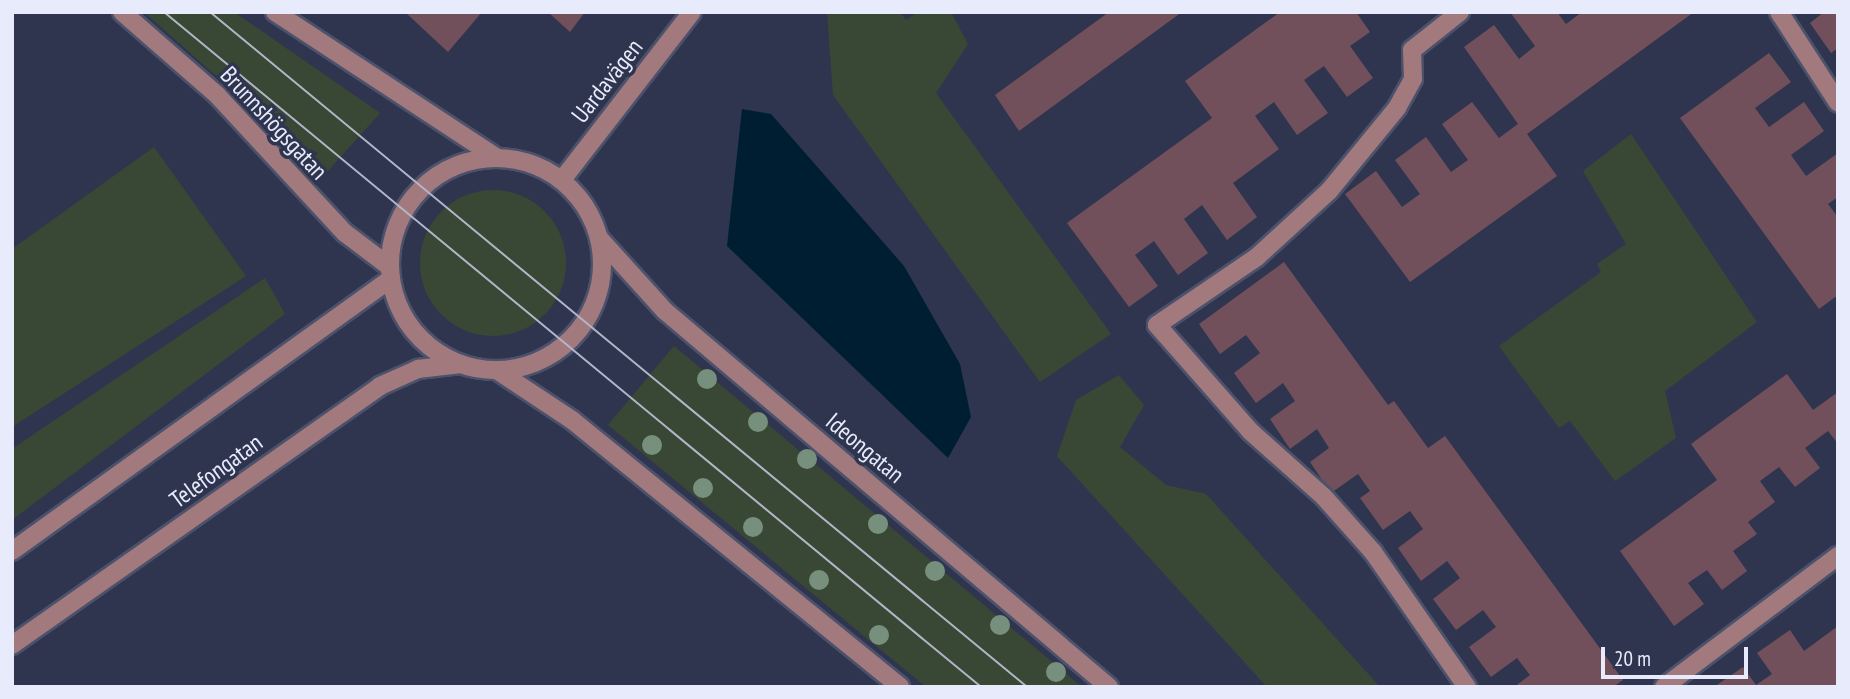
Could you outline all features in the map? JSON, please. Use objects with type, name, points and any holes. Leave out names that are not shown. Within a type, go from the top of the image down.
[{"type":"street","name":"Brunnshögsgatan","points":[[122,12],[217,95],[345,233],[390,273]]},
{"type":"street","points":[[275,12],[497,158]]},
{"type":"street","name":"Uardavägen","points":[[562,180],[692,12]]},
{"type":"street","points":[[1460,12],[1412,50],[1413,79],[1397,108],[1329,191],[1256,257],[1157,325],[1250,431],[1324,497],[1373,552],[1467,687]]},
{"type":"street","points":[[1779,12],[1838,103]]},
{"type":"street","points":[[498,371],[542,361],[587,322],[603,270],[599,238],[587,210],[562,180],[521,160],[497,158],[463,163],[424,187],[398,223],[390,273],[397,304],[416,335],[461,364],[498,371],[572,420],[900,687]]},
{"type":"street","name":"Ideongatan","points":[[599,238],[665,311],[1109,687]]},
{"type":"street","points":[[12,551],[390,273]]},
{"type":"street","name":"Telefongatan","points":[[12,645],[380,386],[418,369],[461,364]]},
{"type":"street","points":[[1664,687],[1838,556]]},
{"type":"green space","points":[[144,12],[234,12],[380,113],[317,183],[215,75]]},
{"type":"green space","points":[[827,12],[900,12],[906,20],[918,12],[951,12],[968,44],[936,93],[1111,334],[1040,382],[833,95]]},
{"type":"green space","points":[[1631,134],[1757,322],[1665,391],[1676,438],[1615,481],[1570,421],[1559,428],[1499,346],[1601,272],[1597,264],[1626,244],[1583,171]]},
{"type":"green space","points":[[154,147],[246,276],[12,427],[12,249]]},
{"type":"green space","points":[[493,190],[521,195],[545,211],[561,235],[566,263],[561,291],[545,315],[521,331],[493,336],[465,331],[441,315],[425,291],[420,263],[425,235],[441,211],[465,195]]},
{"type":"green space","points":[[265,278],[285,314],[12,520],[12,449]]},
{"type":"green space","points":[[674,346],[1082,687],[926,687],[608,425]]},
{"type":"green space","points":[[1119,375],[1144,405],[1120,447],[1166,485],[1206,494],[1380,687],[1267,687],[1057,456],[1076,400]]},
{"type":"water","points":[[742,109],[771,114],[904,266],[960,364],[971,417],[948,458],[727,246]]},
{"type":"building","points":[[405,12],[482,12],[448,52]]},
{"type":"building","points":[[548,12],[585,12],[570,32]]},
{"type":"building","points":[[1109,12],[1182,12],[1019,131],[995,95]]},
{"type":"building","points":[[1280,12],[1356,12],[1370,32],[1350,46],[1373,78],[1347,97],[1324,66],[1304,80],[1328,113],[1297,135],[1274,102],[1255,116],[1279,149],[1233,183],[1257,217],[1227,240],[1202,205],[1184,219],[1208,253],[1178,275],[1154,241],[1135,255],[1158,286],[1129,307],[1067,223],[1212,118],[1185,81]]},
{"type":"building","points":[[1510,12],[1557,12],[1566,24],[1582,12],[1694,12],[1527,134],[1557,176],[1410,282],[1345,194],[1376,171],[1402,207],[1420,194],[1395,160],[1426,137],[1451,172],[1468,160],[1442,124],[1472,102],[1499,138],[1518,124],[1464,47],[1494,25],[1519,59],[1535,46]]},
{"type":"building","points":[[1824,12],[1838,12],[1838,48],[1831,53],[1810,23]]},
{"type":"building","points":[[1769,53],[1791,82],[1755,108],[1769,127],[1804,102],[1824,131],[1791,155],[1806,176],[1838,153],[1838,197],[1828,204],[1838,217],[1838,295],[1819,309],[1680,118]]},
{"type":"building","points":[[1284,262],[1388,405],[1394,401],[1428,448],[1445,436],[1623,680],[1613,687],[1514,687],[1530,675],[1517,658],[1491,677],[1469,647],[1496,627],[1483,610],[1456,630],[1433,599],[1460,578],[1447,561],[1421,581],[1398,548],[1423,529],[1410,511],[1383,530],[1360,498],[1370,491],[1358,474],[1331,493],[1310,462],[1329,448],[1317,429],[1290,449],[1270,419],[1295,401],[1283,383],[1256,403],[1234,373],[1260,353],[1246,335],[1220,354],[1199,324]]},
{"type":"building","points":[[1787,374],[1813,410],[1838,392],[1838,444],[1828,431],[1805,448],[1820,468],[1795,487],[1779,467],[1760,481],[1775,502],[1748,522],[1757,534],[1733,551],[1747,571],[1722,590],[1707,570],[1688,583],[1704,604],[1674,626],[1620,551],[1717,480],[1691,444]]},
{"type":"building","points":[[1838,626],[1838,687],[1714,687],[1743,667],[1756,685],[1772,674],[1757,653],[1790,630],[1804,651]]},
{"type":"tram line","points":[[164,12],[981,687]]},
{"type":"tram line","points":[[210,12],[1027,687]]}]
